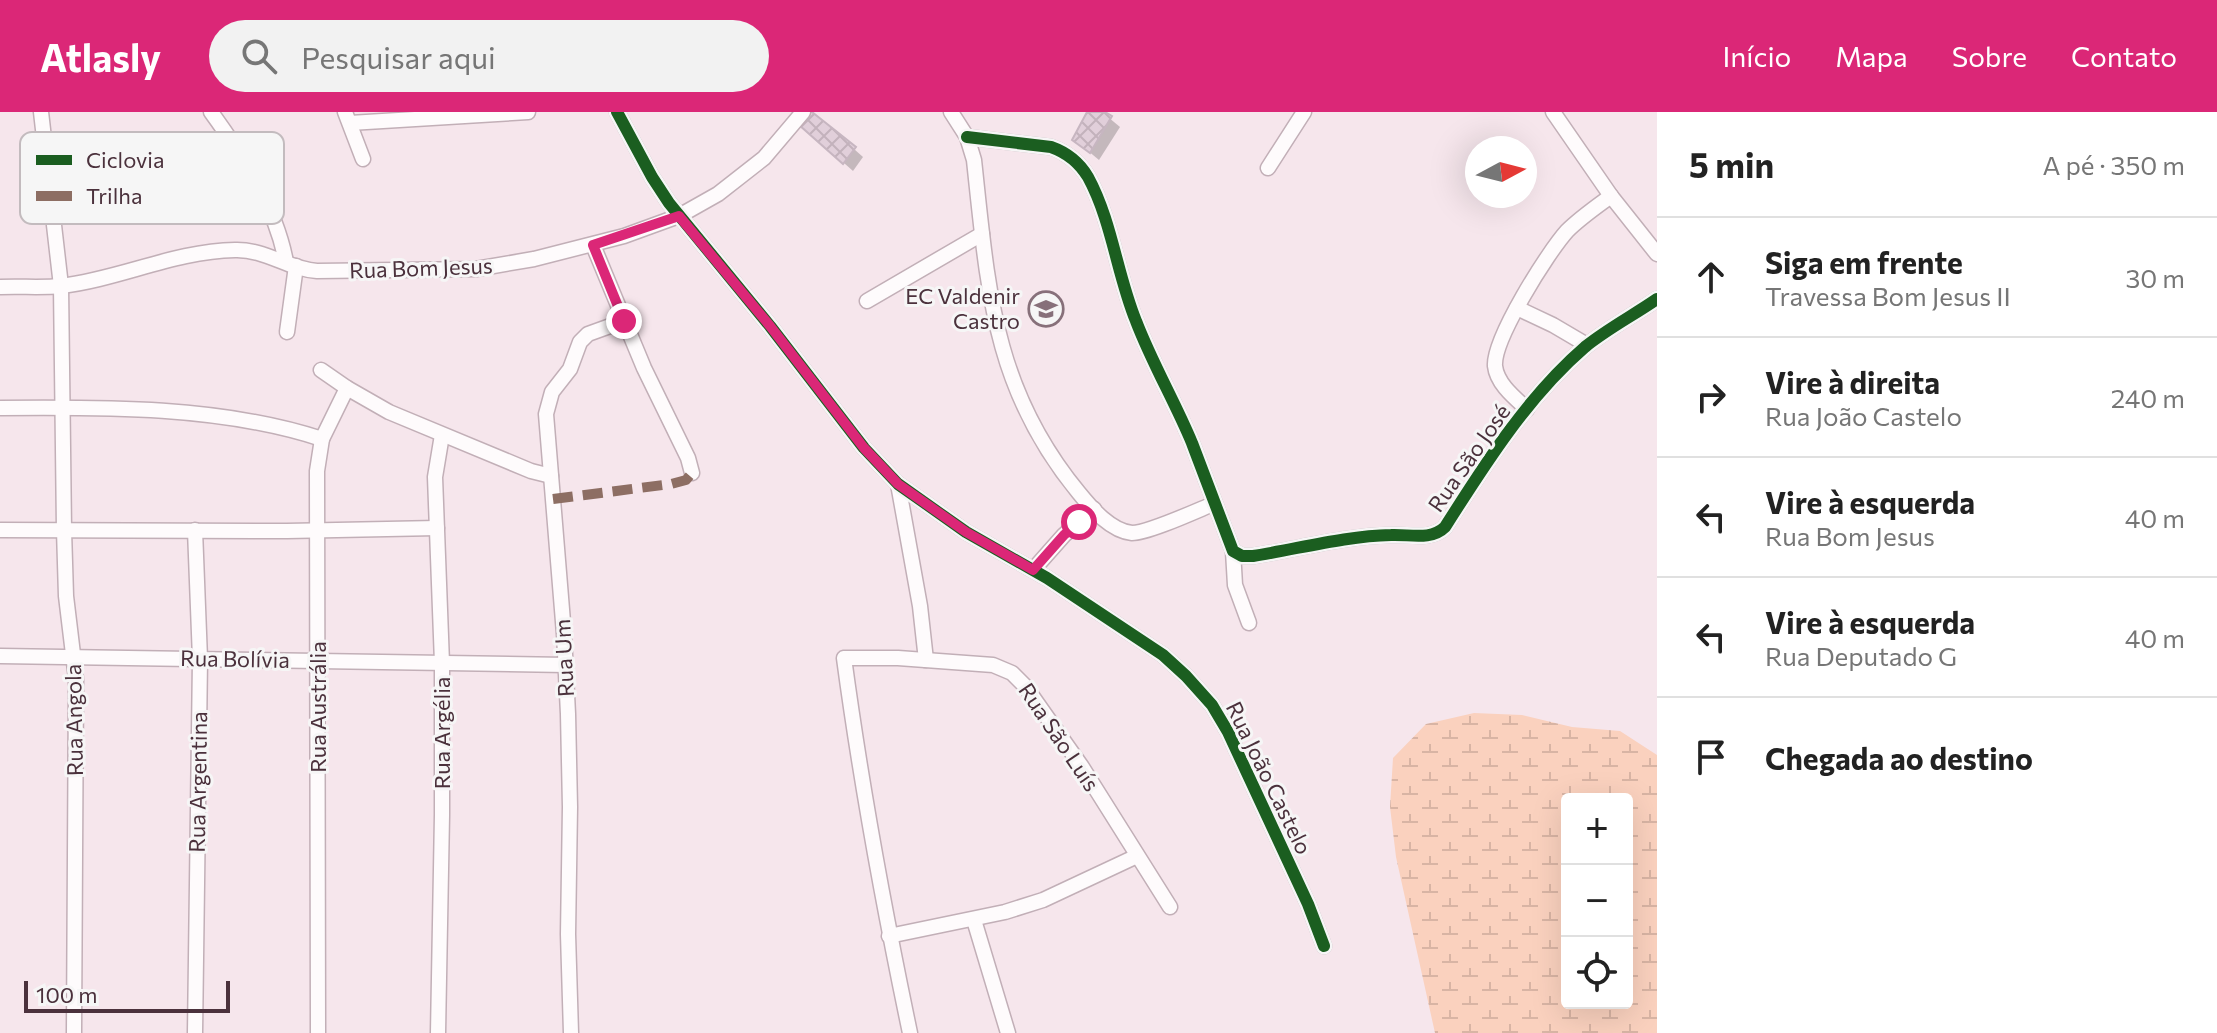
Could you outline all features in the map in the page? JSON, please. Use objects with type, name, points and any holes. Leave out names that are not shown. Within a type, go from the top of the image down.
[{"type":"street","name":"Rua Angola","points":[[41,112],[43,132]]},
{"type":"street","points":[[211,112],[224,132]]},
{"type":"street","points":[[363,159],[348,118],[528,112]]},
{"type":"street","name":"Rua João Castelo","points":[[617,112],[652,177],[679,216],[770,326],[864,448],[898,484],[966,532],[1033,570],[1163,655],[1212,705],[1242,761],[1324,946]]},
{"type":"street","name":"Rua Bom Jesus","points":[[0,287],[61,286],[173,259],[235,250],[256,252],[317,271],[476,269],[522,262],[593,245],[679,216],[718,194],[764,158],[803,112]]},
{"type":"street","points":[[951,112],[967,137],[974,160],[991,305],[1008,369],[1026,414],[1046,450],[1065,477],[1104,519],[1134,533],[1213,504]]},
{"type":"street","points":[[1268,168],[1304,112]]},
{"type":"street","points":[[1553,112],[1611,196],[1657,254]]},
{"type":"street","points":[[967,137],[1051,147],[1062,151],[1081,166],[1104,216],[1136,322],[1192,443],[1233,551],[1235,585],[1249,623]]},
{"type":"street","points":[[1527,409],[1502,384],[1495,368],[1500,344],[1546,258],[1571,227],[1611,196]]},
{"type":"street","name":"Rua Angola","points":[[54,224],[61,286],[66,596],[74,657],[77,717],[74,1033]]},
{"type":"street","points":[[275,224],[291,264],[287,332]]},
{"type":"street","points":[[867,301],[982,234]]},
{"type":"street","points":[[593,245],[692,473]]},
{"type":"street","name":"Rua São José","points":[[1233,551],[1242,556],[1253,556],[1381,535],[1437,534],[1445,527],[1527,409],[1562,369],[1587,345],[1657,299]]},
{"type":"street","points":[[1517,308],[1587,345]]},
{"type":"street","name":"Rua Um","points":[[571,1033],[566,665],[546,414],[552,392],[570,369],[580,342],[588,334],[624,321]]},
{"type":"street","points":[[321,370],[389,412],[531,471],[551,476]]},
{"type":"street","name":"Rua Austrália","points":[[318,1033],[317,471],[322,439],[347,388]]},
{"type":"street","points":[[0,408],[64,407],[225,417],[275,425],[322,439]]},
{"type":"street","name":"Rua Argélia","points":[[438,1033],[442,663],[435,477],[442,435]]},
{"type":"street","points":[[898,484],[920,606],[926,660]]},
{"type":"street","points":[[1033,570],[1064,535],[1094,509]]},
{"type":"street","points":[[0,530],[437,528]]},
{"type":"street","name":"Rua Argentina","points":[[195,530],[200,659],[195,1033]]},
{"type":"street","name":"Rua Bolívia","points":[[0,656],[566,665]]},
{"type":"street","name":"Rua São Luís","points":[[889,936],[844,658],[898,658],[993,665],[1019,678],[1082,767],[1170,907]]},
{"type":"street","points":[[910,1033],[889,936],[974,920],[1043,900],[1137,856]]},
{"type":"street","points":[[974,920],[1008,1033]]},
{"type":"green space","points":[[1474,713],[1522,715],[1572,727],[1620,731],[1657,755],[1657,1033],[1435,1033],[1396,857],[1390,807],[1393,758],[1426,724]]},
{"type":"building","points":[[806,112],[812,112],[856,147],[843,164],[798,124]]},
{"type":"building","points":[[1087,112],[1105,112],[1112,116],[1090,153],[1072,140]]},
{"type":"marked path","points":[[553,499],[671,484],[686,480],[692,473]]},
{"type":"cycle path","points":[[617,112],[669,203],[770,326],[864,448],[898,484],[966,532],[1047,578],[1163,655],[1212,705],[1228,732],[1308,904],[1324,946]]},
{"type":"cycle path","points":[[967,137],[1051,147],[1063,152],[1085,172],[1103,212],[1142,337],[1192,443],[1233,551],[1242,556],[1356,538],[1427,535],[1439,531],[1445,527],[1526,409],[1564,366],[1602,334],[1657,299]]},
{"type":"place","name":"EC Valdenir Castro","points":[[1046,309]]},
{"type":"route","points":[[624,321],[593,245],[679,216],[770,326],[864,448],[898,484],[966,532],[1033,570],[1079,522]]}]
